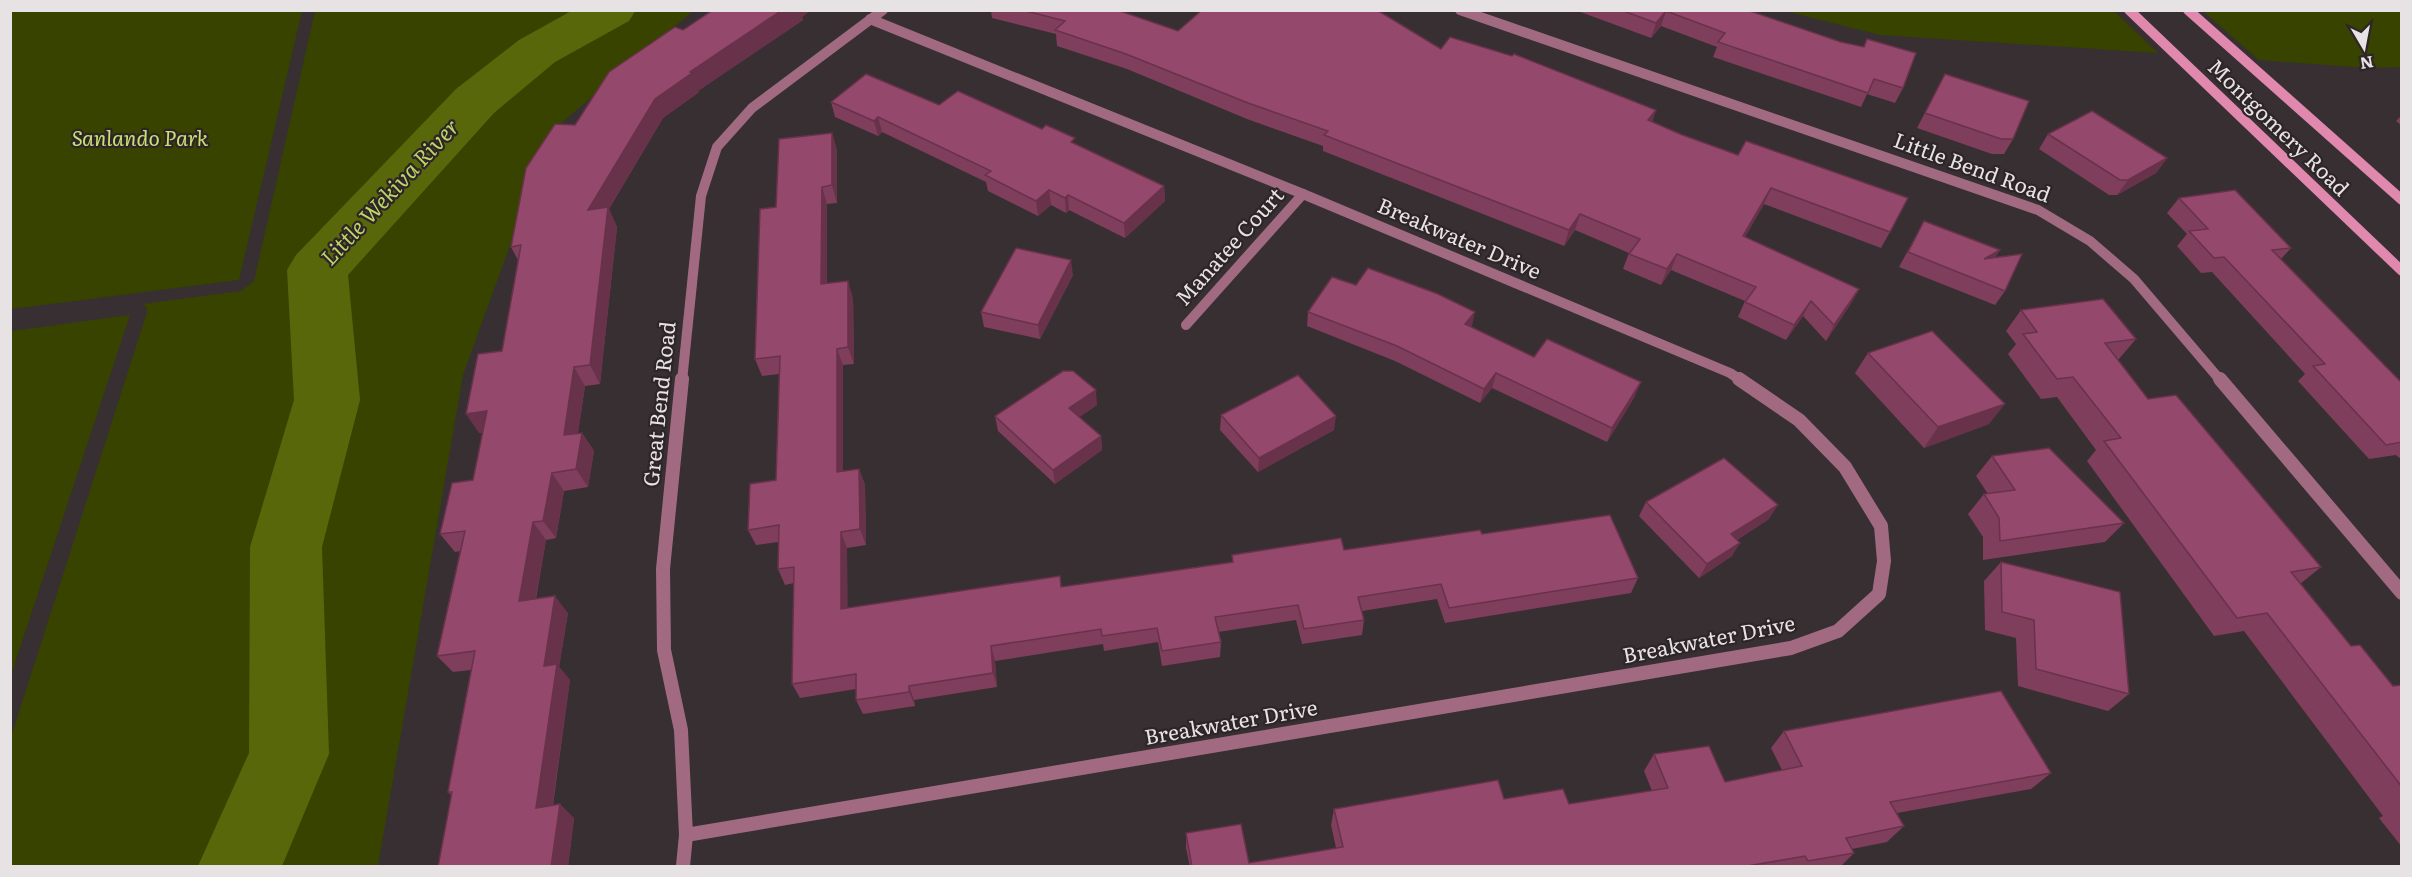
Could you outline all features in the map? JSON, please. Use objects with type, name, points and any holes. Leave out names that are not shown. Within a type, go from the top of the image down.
[{"type":"main road","name":"Montgomery Road","points":[[2129,10],[2402,271]]},
{"type":"main road","name":"Montgomery Road","points":[[2188,10],[2402,201]]},
{"type":"street","points":[[870,19],[883,10]]},
{"type":"street","name":"Little Bend Road","points":[[1460,10],[2038,210],[2090,241],[2134,279],[2402,593]]},
{"type":"street","name":"Breakwater Drive","points":[[686,835],[1791,648],[1838,631],[1879,594],[1884,561],[1881,526],[1845,467],[1799,420],[1730,373],[1302,194],[870,19]]},
{"type":"street","name":"Great Bend Road","points":[[683,867],[686,835],[681,730],[664,650],[663,568],[701,196],[717,147],[752,108],[870,19]]},
{"type":"street","name":"Manatee Court","points":[[1186,325],[1302,194]]},
{"type":"green space","name":"Sanlando Park","points":[[10,11],[302,11],[239,280],[11,309]]},
{"type":"green space","points":[[315,11],[693,11],[551,132],[463,375],[378,866],[11,866],[11,737],[147,312],[143,304],[241,291],[254,281]]},
{"type":"green space","points":[[1785,11],[2114,11],[2158,53],[1880,35]]},
{"type":"green space","points":[[2203,11],[2401,11],[2401,67],[2367,68],[2259,60]]},
{"type":"green space","points":[[130,315],[11,675],[11,331]]},
{"type":"building","points":[[713,10],[782,10],[690,72],[692,73],[655,99],[588,210],[608,207],[590,365],[574,367],[564,435],[582,433],[576,469],[552,473],[543,521],[533,522],[519,601],[555,596],[544,666],[557,664],[536,808],[560,804],[551,867],[438,867],[452,792],[448,792],[475,651],[437,656],[465,531],[440,534],[452,483],[473,480],[487,411],[466,414],[478,354],[502,351],[521,245],[511,247],[526,168],[555,124],[575,125],[609,72],[675,27],[683,30]]},
{"type":"building","points":[[1022,10],[1117,10],[1178,31],[1202,10],[1377,10],[1441,49],[1450,37],[1512,56],[1514,54],[1656,110],[1648,120],[1738,155],[1746,141],[1908,198],[1890,232],[1771,188],[1743,236],[1859,289],[1834,325],[1811,301],[1794,325],[1745,302],[1756,287],[1677,254],[1667,269],[1629,254],[1640,239],[1580,214],[1569,230],[1324,135],[1328,131],[1248,103],[1126,54],[1055,30],[1065,21]]},
{"type":"building","points":[[1621,10],[1747,10],[1841,42],[1864,47],[1867,39],[1916,53],[1903,88],[1874,79],[1868,93],[1718,42],[1725,33],[1666,11],[1656,23]]},
{"type":"building","points":[[866,74],[939,105],[958,91],[1042,129],[1046,125],[1075,138],[1071,142],[1164,186],[1124,223],[1068,195],[1065,198],[1049,190],[1036,201],[985,175],[991,171],[878,117],[874,121],[831,102]]},
{"type":"building","points":[[1945,74],[2029,101],[2013,139],[2001,139],[1925,113]]},
{"type":"building","points":[[2092,111],[2167,158],[2128,180],[2120,180],[2048,134]]},
{"type":"building","points":[[832,133],[832,185],[822,187],[821,284],[848,281],[848,347],[837,349],[837,472],[859,469],[860,529],[841,532],[841,609],[1060,576],[1061,587],[1233,562],[1232,555],[1341,538],[1344,550],[1480,530],[1482,534],[1610,515],[1638,578],[1449,608],[1441,584],[1358,597],[1364,620],[1304,629],[1298,605],[1215,617],[1221,642],[1162,651],[1157,628],[1102,636],[1101,629],[991,646],[993,673],[909,686],[909,692],[856,700],[856,674],[792,684],[794,567],[778,569],[779,525],[748,530],[750,484],[776,480],[780,356],[755,359],[760,209],[776,207],[779,139]]},
{"type":"building","points":[[2235,190],[2291,248],[2272,250],[2402,383],[2402,442],[2386,445],[2313,366],[2325,364],[2224,257],[2214,258],[2189,231],[2208,229],[2179,198]]},
{"type":"building","points":[[1924,221],[2000,250],[1984,259],[2022,254],[2005,291],[1908,252]]},
{"type":"building","points":[[1016,248],[1071,260],[1038,325],[981,312]]},
{"type":"building","points":[[1368,268],[1438,294],[1475,312],[1465,324],[1534,357],[1547,339],[1641,382],[1612,428],[1496,373],[1484,389],[1397,346],[1308,312],[1332,277],[1356,285]]},
{"type":"building","points":[[2103,299],[2136,339],[2105,343],[2148,399],[2176,395],[2321,567],[2291,572],[2351,646],[2360,645],[2393,686],[2402,685],[2402,787],[2267,613],[2237,618],[2104,441],[2121,438],[2073,377],[2057,379],[2023,334],[2037,332],[2021,310]]},
{"type":"building","points":[[1932,331],[2005,404],[1938,427],[1868,353]]},
{"type":"building","points":[[1063,371],[1073,371],[1096,390],[1069,408],[1101,436],[1053,470],[995,416]]},
{"type":"building","points":[[1298,375],[1336,416],[1259,458],[1221,415]]},
{"type":"building","points":[[2049,448],[2124,523],[2000,541],[1999,518],[1984,494],[2015,490],[1992,456]]},
{"type":"building","points":[[1724,458],[1778,505],[1731,534],[1740,543],[1707,564],[1646,502]]},
{"type":"building","points":[[2001,562],[2120,592],[2129,694],[2036,669],[2034,620],[2002,612]]},
{"type":"building","points":[[2001,691],[2051,773],[1890,802],[1904,826],[1846,838],[1854,853],[1808,861],[1805,856],[1742,867],[1192,867],[1186,833],[1241,824],[1249,863],[1343,847],[1334,809],[1498,780],[1504,799],[1563,789],[1569,804],[1668,788],[1654,754],[1709,746],[1725,782],[1802,766],[1784,731]]},
{"type":"waterway","name":"Little Wekiva River","points":[[240,866],[289,754],[286,547],[327,400],[317,270],[475,101],[537,51],[611,10]]}]
